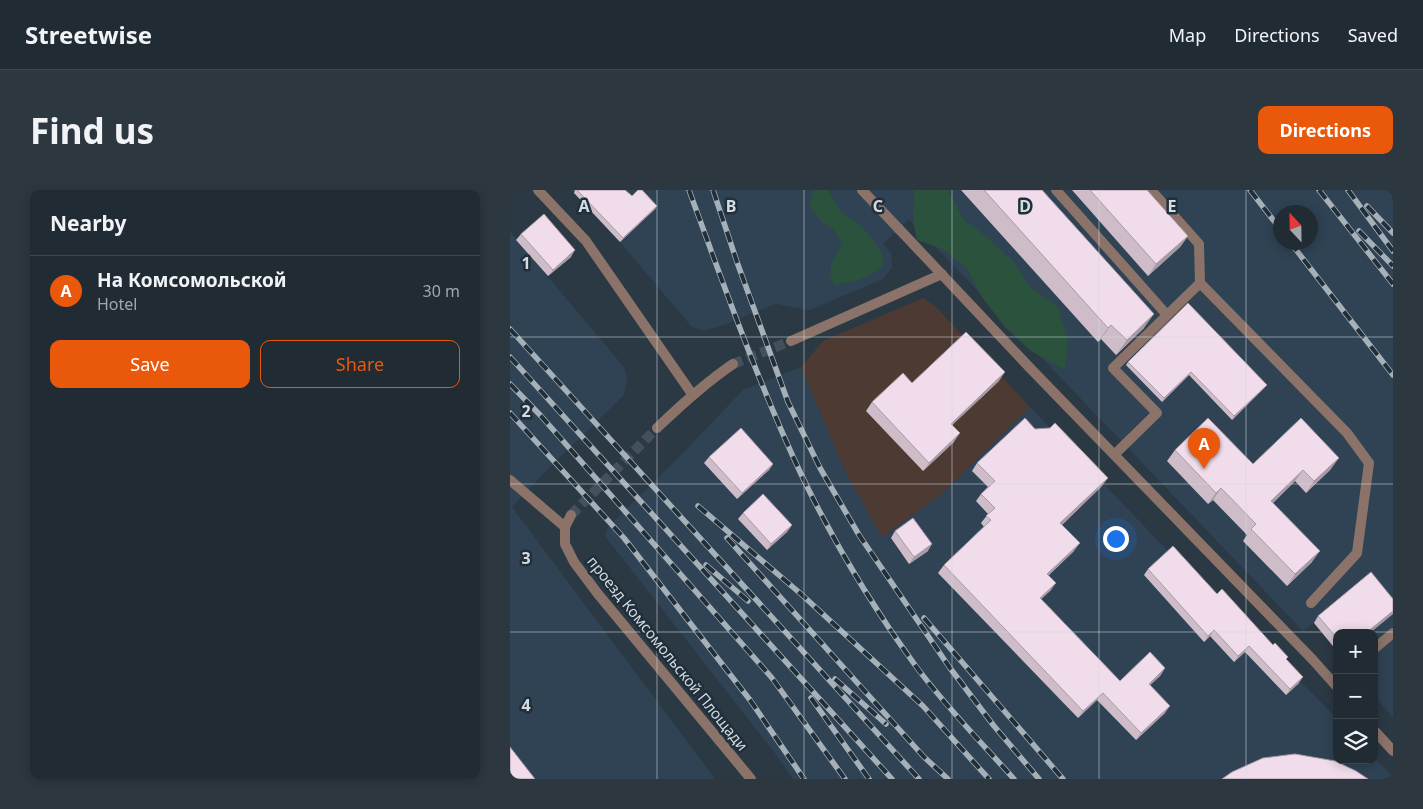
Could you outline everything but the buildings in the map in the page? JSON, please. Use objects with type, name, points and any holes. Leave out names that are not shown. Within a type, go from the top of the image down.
[{"type":"street","points":[[538,190],[586,241],[692,394]]},
{"type":"street","points":[[862,190],[1333,681]]},
{"type":"street","points":[[1056,190],[1167,315]]},
{"type":"street","points":[[1151,190],[1199,244],[1200,283],[1347,433],[1370,462],[1357,552],[1311,603]]},
{"type":"street","points":[[791,341],[942,274]]},
{"type":"street","points":[[1115,454],[1157,413],[1113,368],[1200,283]]},
{"type":"street","points":[[657,428],[692,394],[733,364]]},
{"type":"street","points":[[510,480],[564,527],[571,515]]},
{"type":"street","name":"проезд Комсомольской Площади","points":[[564,527],[565,544],[574,562],[598,594],[751,779]]},
{"type":"street","points":[[1378,646],[1393,633]]},
{"type":"street","points":[[1378,734],[1393,751]]},
{"type":"shaded area","points":[[571,190],[1393,190],[1393,718],[1378,700],[1378,629],[1333,629],[1333,646],[1314,623],[1303,631],[909,219],[883,244],[891,253],[892,268],[883,279],[810,310],[776,304],[718,327],[702,331],[691,326],[620,242]]},
{"type":"shaded area","points":[[510,232],[624,367],[627,378],[624,395],[512,507],[715,779],[510,779]]},
{"type":"shaded area","points":[[923,298],[935,306],[1030,407],[940,495],[882,537],[846,473],[801,367],[823,341]]},
{"type":"shaded area","points":[[801,367],[846,473],[882,537],[940,495],[1030,407],[1169,552],[1333,714],[1333,764],[1378,764],[1378,761],[1393,779],[793,779],[605,536],[608,527],[743,390]]},
{"type":"green space","points":[[814,190],[828,190],[840,211],[861,226],[874,241],[882,253],[884,264],[879,269],[862,279],[836,285],[830,278],[831,264],[842,244],[834,230],[821,221],[809,206]]},
{"type":"green space","points":[[914,190],[948,190],[964,220],[987,237],[1015,263],[1029,286],[1058,307],[1068,340],[1065,370],[1031,351],[1005,327],[982,297],[967,269],[943,249],[917,240],[913,221]]},
{"type":"tunnel","points":[[733,364],[791,341]]},
{"type":"tunnel","points":[[571,515],[657,428]]},
{"type":"railway","points":[[689,190],[770,404],[801,474],[826,524],[868,596],[915,665],[951,709],[1014,779]]},
{"type":"railway","points":[[713,190],[788,402],[820,468],[859,535],[950,668],[994,726],[1039,779]]},
{"type":"railway","points":[[1250,190],[1273,220]]},
{"type":"railway","points":[[1319,190],[1393,284]]},
{"type":"railway","points":[[1348,190],[1393,251]]},
{"type":"railway","points":[[1367,206],[1393,233]]},
{"type":"railway","points":[[1359,231],[1393,266]]},
{"type":"railway","points":[[1296,250],[1393,375]]},
{"type":"railway","points":[[510,329],[919,779]]},
{"type":"railway","points":[[510,357],[892,779]]},
{"type":"railway","points":[[510,384],[541,416],[772,678],[845,779]]},
{"type":"railway","points":[[510,413],[624,538],[750,700],[804,779]]},
{"type":"railway","points":[[698,506],[801,594],[923,706],[989,779]]},
{"type":"railway","points":[[727,538],[924,757],[948,779]]},
{"type":"railway","points":[[706,565],[748,601]]},
{"type":"railway","points":[[924,618],[1063,779]]},
{"type":"railway","points":[[835,679],[886,724]]},
{"type":"railway","points":[[811,698],[869,779]]},
{"type":"place","name":"На Комсомольской","points":[[1204,469]]}]
